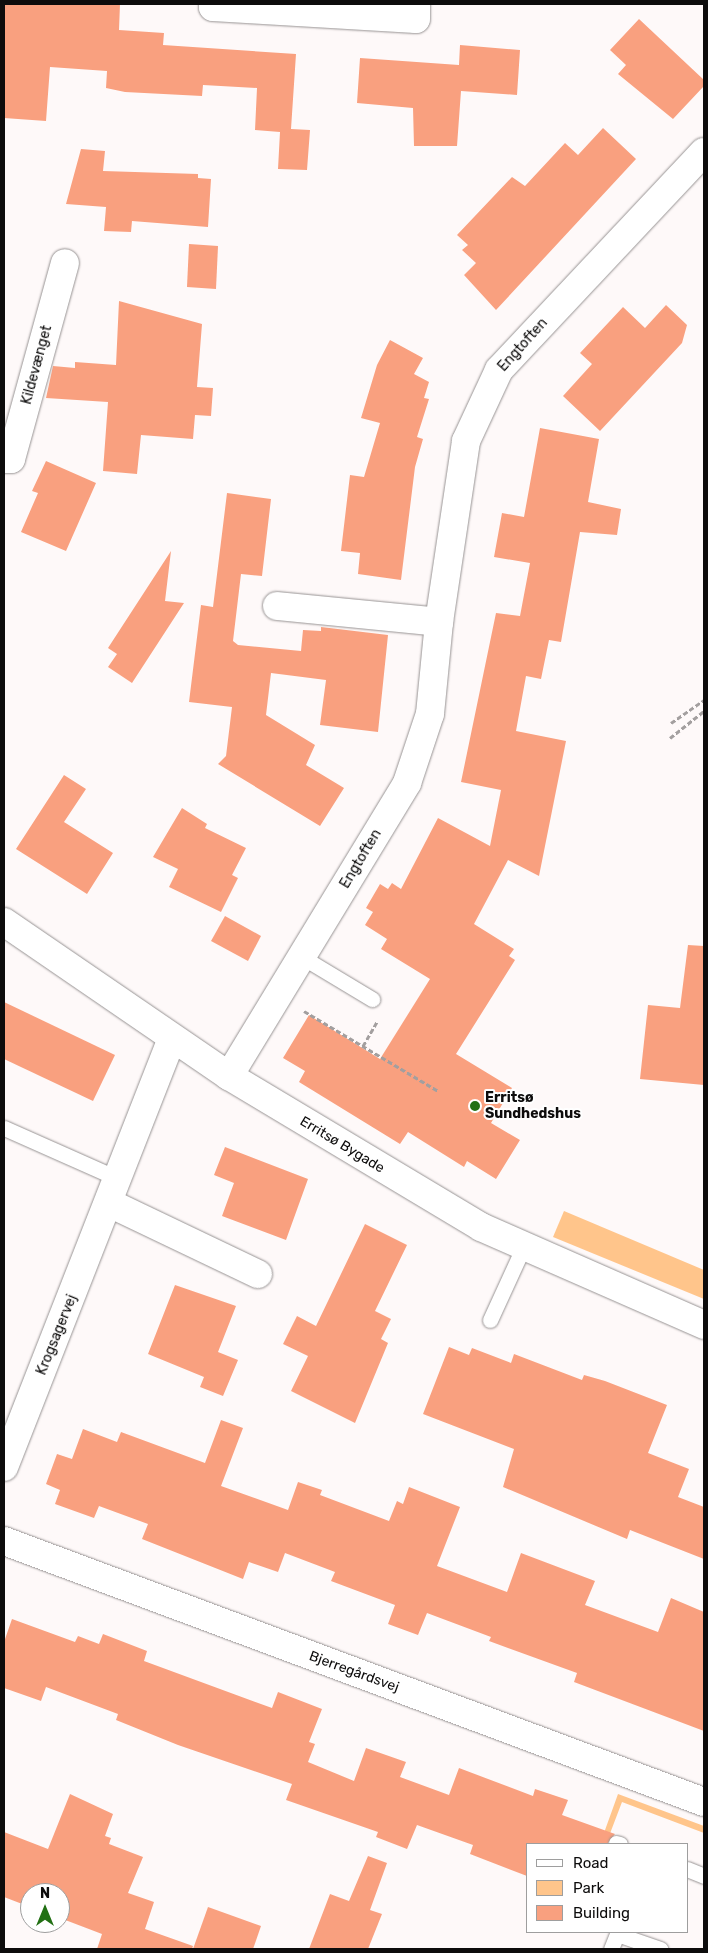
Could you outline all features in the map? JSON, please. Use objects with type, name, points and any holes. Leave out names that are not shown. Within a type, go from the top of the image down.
[{"type":"street","points":[[213,4],[213,7],[416,19],[416,4]]},
{"type":"street","name":"Engtoften","points":[[229,1076],[407,783],[430,714],[439,622],[466,441],[499,370],[704,152]]},
{"type":"street","name":"Kildevænget","points":[[4,459],[11,460],[65,263]]},
{"type":"street","points":[[277,606],[439,622]]},
{"type":"street","name":"Erritsø Bygade","points":[[4,922],[172,1039],[315,1130],[523,1248],[704,1325]]},
{"type":"street","name":"Krogsagervej","points":[[4,1467],[114,1191],[172,1039]]},
{"type":"street","points":[[114,1191],[258,1274]]},
{"type":"street","name":"Bjerregårdsvej","points":[[4,1541],[704,1802]]},
{"type":"lane","points":[[302,956],[372,998]]},
{"type":"lane","points":[[4,1128],[114,1191]]},
{"type":"lane","points":[[490,1320],[523,1248]]},
{"type":"lane","points":[[688,1869],[704,1876]]},
{"type":"lane","points":[[611,1949],[617,1934],[660,1949]]},
{"type":"path","points":[[671,723],[704,700]]},
{"type":"path","points":[[670,738],[704,711]]},
{"type":"path","points":[[278,995],[438,1091]]},
{"type":"green space","points":[[564,1211],[704,1270],[704,1299],[553,1237]]},
{"type":"green space","points":[[618,1794],[704,1826],[704,1833],[622,1802],[606,1843],[600,1843]]},
{"type":"building","points":[[4,4],[120,4],[119,30],[164,33],[163,45],[296,54],[291,129],[310,130],[307,170],[278,169],[280,132],[255,130],[257,88],[203,85],[202,96],[125,92],[106,88],[107,71],[50,67],[46,121],[4,118]]},
{"type":"building","points":[[639,19],[704,80],[704,86],[673,119],[618,74],[626,65],[610,50]]},
{"type":"building","points":[[460,45],[520,50],[517,95],[461,91],[457,146],[414,146],[413,108],[357,103],[360,58],[459,65]]},
{"type":"building","points":[[603,128],[636,159],[496,310],[464,275],[476,263],[462,250],[468,245],[457,235],[512,177],[525,186],[565,143],[578,155]]},
{"type":"building","points":[[81,149],[105,151],[103,171],[198,174],[198,178],[211,179],[208,227],[132,221],[131,232],[104,231],[106,207],[66,204]]},
{"type":"building","points":[[189,244],[218,246],[216,289],[187,287]]},
{"type":"building","points":[[119,301],[202,324],[197,387],[213,388],[211,416],[195,415],[193,439],[141,435],[137,474],[103,471],[108,402],[46,398],[53,366],[75,368],[75,362],[116,365]]},
{"type":"building","points":[[666,305],[687,325],[682,343],[600,431],[563,396],[592,364],[580,353],[623,307],[645,328]]},
{"type":"building","points":[[390,340],[423,358],[414,374],[429,382],[424,398],[429,399],[417,437],[423,439],[415,467],[401,580],[358,574],[360,553],[341,551],[350,475],[364,477],[380,423],[361,418],[377,365]]},
{"type":"building","points":[[540,428],[599,439],[588,502],[621,509],[617,535],[580,532],[561,642],[549,640],[541,679],[526,676],[516,731],[566,741],[539,876],[508,860],[474,924],[514,949],[509,956],[515,960],[456,1054],[512,1088],[491,1123],[520,1140],[496,1179],[467,1161],[464,1167],[408,1132],[400,1144],[299,1082],[305,1071],[283,1058],[309,1015],[380,1059],[430,979],[381,949],[387,939],[365,925],[373,912],[366,908],[380,884],[388,889],[392,883],[401,889],[438,818],[490,846],[501,790],[461,782],[496,613],[520,616],[530,563],[494,557],[502,513],[524,517]]},
{"type":"building","points":[[46,461],[96,483],[66,551],[21,532],[38,493],[32,491]]},
{"type":"building","points":[[227,493],[271,499],[262,576],[241,574],[233,641],[238,645],[301,651],[303,630],[321,631],[321,627],[388,635],[378,732],[320,725],[326,680],[271,673],[266,715],[315,745],[306,765],[344,788],[320,826],[218,764],[226,756],[232,707],[189,702],[201,605],[213,607]]},
{"type":"building","points":[[171,551],[165,601],[184,603],[132,683],[108,667],[117,654],[108,648]]},
{"type":"building","points":[[64,775],[86,789],[64,822],[113,853],[87,894],[16,849]]},
{"type":"building","points":[[182,808],[207,824],[205,828],[246,848],[232,875],[238,878],[221,912],[169,887],[178,869],[153,857]]},
{"type":"building","points":[[225,916],[261,936],[248,961],[211,941]]},
{"type":"building","points":[[688,945],[704,946],[704,1085],[640,1079],[648,1005],[680,1008]]},
{"type":"building","points":[[4,1002],[115,1055],[93,1101],[4,1059]]},
{"type":"building","points":[[225,1147],[308,1179],[286,1240],[222,1216],[234,1183],[214,1175]]},
{"type":"building","points":[[365,1224],[407,1245],[375,1311],[391,1319],[381,1339],[388,1343],[355,1423],[291,1391],[308,1356],[283,1344],[297,1316],[316,1326]]},
{"type":"building","points":[[175,1285],[236,1306],[218,1352],[238,1360],[223,1396],[200,1387],[204,1377],[148,1354]]},
{"type":"building","points":[[449,1347],[469,1355],[472,1348],[511,1363],[514,1354],[582,1380],[584,1375],[605,1381],[667,1405],[648,1453],[689,1469],[678,1497],[704,1507],[704,1559],[630,1530],[627,1539],[503,1487],[514,1449],[423,1414]]},
{"type":"building","points":[[221,1420],[243,1428],[221,1486],[288,1510],[298,1482],[322,1490],[320,1495],[389,1521],[397,1501],[403,1504],[409,1487],[460,1507],[437,1566],[507,1592],[521,1553],[595,1581],[585,1605],[658,1632],[671,1598],[704,1612],[704,1731],[574,1682],[577,1673],[489,1641],[491,1637],[427,1613],[418,1635],[388,1624],[395,1605],[331,1581],[335,1572],[285,1553],[278,1572],[249,1562],[243,1579],[142,1539],[148,1524],[99,1506],[94,1518],[55,1504],[60,1490],[46,1484],[57,1454],[72,1459],[83,1429],[117,1442],[121,1432],[205,1463]]},
{"type":"building","points":[[12,1619],[75,1642],[78,1636],[99,1644],[103,1634],[147,1651],[144,1661],[272,1708],[278,1692],[322,1709],[309,1742],[315,1744],[308,1762],[354,1781],[366,1748],[406,1762],[400,1777],[449,1795],[459,1768],[533,1796],[535,1789],[568,1800],[562,1815],[615,1834],[608,1843],[526,1843],[526,1876],[470,1854],[473,1845],[417,1825],[407,1849],[376,1837],[378,1832],[286,1800],[292,1784],[178,1745],[116,1720],[118,1714],[46,1687],[41,1701],[4,1688],[4,1642]]},
{"type":"building","points":[[70,1794],[113,1814],[105,1836],[111,1838],[109,1844],[143,1857],[128,1893],[154,1902],[145,1929],[193,1946],[192,1949],[97,1949],[102,1934],[70,1922],[70,1883],[20,1883],[20,1903],[4,1897],[4,1832],[48,1849]]},
{"type":"building","points":[[368,1856],[387,1863],[370,1910],[382,1914],[368,1949],[309,1949],[330,1894],[349,1901]]},
{"type":"building","points":[[208,1907],[261,1926],[253,1949],[193,1949]]},
{"type":"place","name":"Erritsø Sundhedshus","points":[[475,1106]]}]
